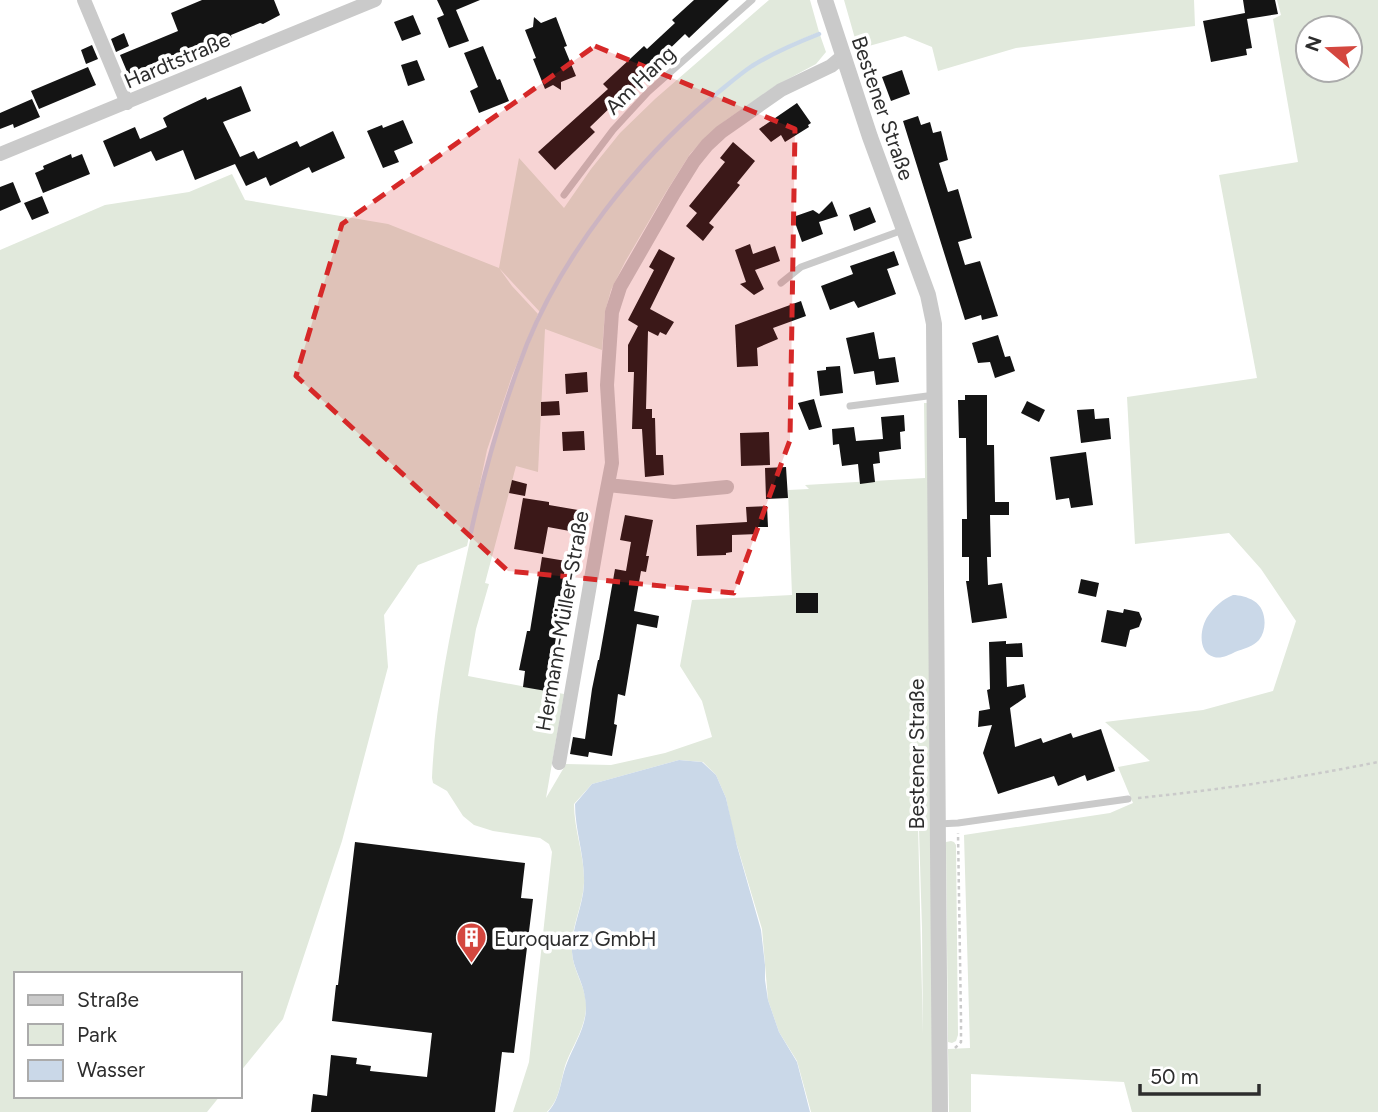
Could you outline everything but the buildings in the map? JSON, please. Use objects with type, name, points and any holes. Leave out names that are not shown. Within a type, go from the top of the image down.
[{"type":"street","points":[[84,0],[127,103]]},
{"type":"street","name":"Bestener Straße","points":[[825,0],[870,137],[932,310],[936,395],[940,1112]]},
{"type":"street","name":"Hardtstraße","points":[[0,155],[372,1]]},
{"type":"street","name":"Hermann-Müller-Straße","points":[[559,763],[612,463],[607,385],[612,312],[620,287],[674,193],[707,145],[781,90],[831,65],[841,51]]},
{"type":"street","points":[[608,485],[674,492],[727,487]]},
{"type":"lane","name":"Am Hang","points":[[564,195],[613,131],[648,92],[752,0]]},
{"type":"lane","points":[[781,283],[801,267],[904,230]]},
{"type":"lane","points":[[850,406],[936,395]]},
{"type":"lane","points":[[938,824],[1128,799]]},
{"type":"path","points":[[1128,799],[1196,793],[1327,773],[1378,762]]},
{"type":"highlighted area","points":[[595,46],[795,129],[790,440],[734,593],[508,571],[296,376],[342,224]]},
{"type":"green space","points":[[769,0],[810,0],[819,32],[764,57],[747,68],[673,131],[610,204],[573,256],[540,312],[499,268],[519,158],[564,208],[620,133]]},
{"type":"green space","points":[[844,0],[1194,0],[1195,26],[1016,48],[938,71],[932,47],[905,36],[858,49]]},
{"type":"green space","points":[[1277,0],[1378,0],[1378,1112],[1132,1112],[1124,1082],[971,1074],[971,1112],[949,1112],[948,1049],[970,1048],[964,835],[1110,813],[1133,803],[1118,767],[1150,761],[1105,722],[1203,710],[1273,691],[1296,621],[1261,569],[1229,533],[1135,544],[1127,397],[1257,378],[1219,175],[1298,162],[1273,19],[1281,15]]},
{"type":"green space","points":[[820,35],[826,52],[816,64],[775,86],[726,120],[690,154],[611,290],[605,312],[602,350],[545,329],[538,472],[516,466],[485,583],[489,584],[476,629],[468,676],[564,694],[546,798],[566,764],[611,765],[665,753],[712,737],[702,701],[680,666],[692,600],[792,595],[788,490],[809,489],[805,485],[925,478],[924,403],[927,403],[936,1112],[811,1112],[797,1061],[779,1032],[768,1000],[762,929],[733,832],[726,798],[716,775],[703,762],[679,760],[592,784],[574,804],[584,883],[572,952],[584,990],[586,1011],[552,1107],[547,1112],[513,1112],[529,1062],[552,852],[549,844],[540,838],[493,831],[474,825],[463,816],[447,791],[433,783],[432,778],[439,698],[448,646],[493,447],[523,359],[550,298],[588,235],[634,176],[685,123],[744,73],[783,51]],"holes":[[[915,698],[922,929],[923,1035]]]},
{"type":"green space","points":[[232,174],[245,200],[388,224],[499,268],[538,314],[512,376],[487,450],[467,546],[418,565],[384,615],[388,667],[342,841],[283,1019],[242,1070],[242,972],[14,972],[14,1098],[218,1098],[207,1112],[0,1112],[0,250],[105,205],[189,192]]},
{"type":"green space","points":[[951,841],[956,845],[958,1035],[952,1043],[948,1042],[946,842]]},
{"type":"water","points":[[1233,595],[1246,597],[1258,604],[1263,614],[1264,630],[1259,640],[1251,646],[1225,656],[1214,657],[1209,655],[1203,645],[1203,626],[1213,609]]},
{"type":"water","points":[[679,760],[702,762],[716,775],[726,798],[761,930],[768,1000],[779,1032],[797,1062],[810,1112],[548,1112],[558,1095],[565,1069],[581,1032],[586,1007],[572,952],[573,934],[584,884],[575,804],[592,784]]},
{"type":"waterway","points":[[471,532],[495,437],[527,344],[542,310],[582,243],[629,180],[655,151],[710,99],[752,66],[819,34]]},
{"type":"place","name":"Euroquarz GmbH","points":[[471,965]]}]
